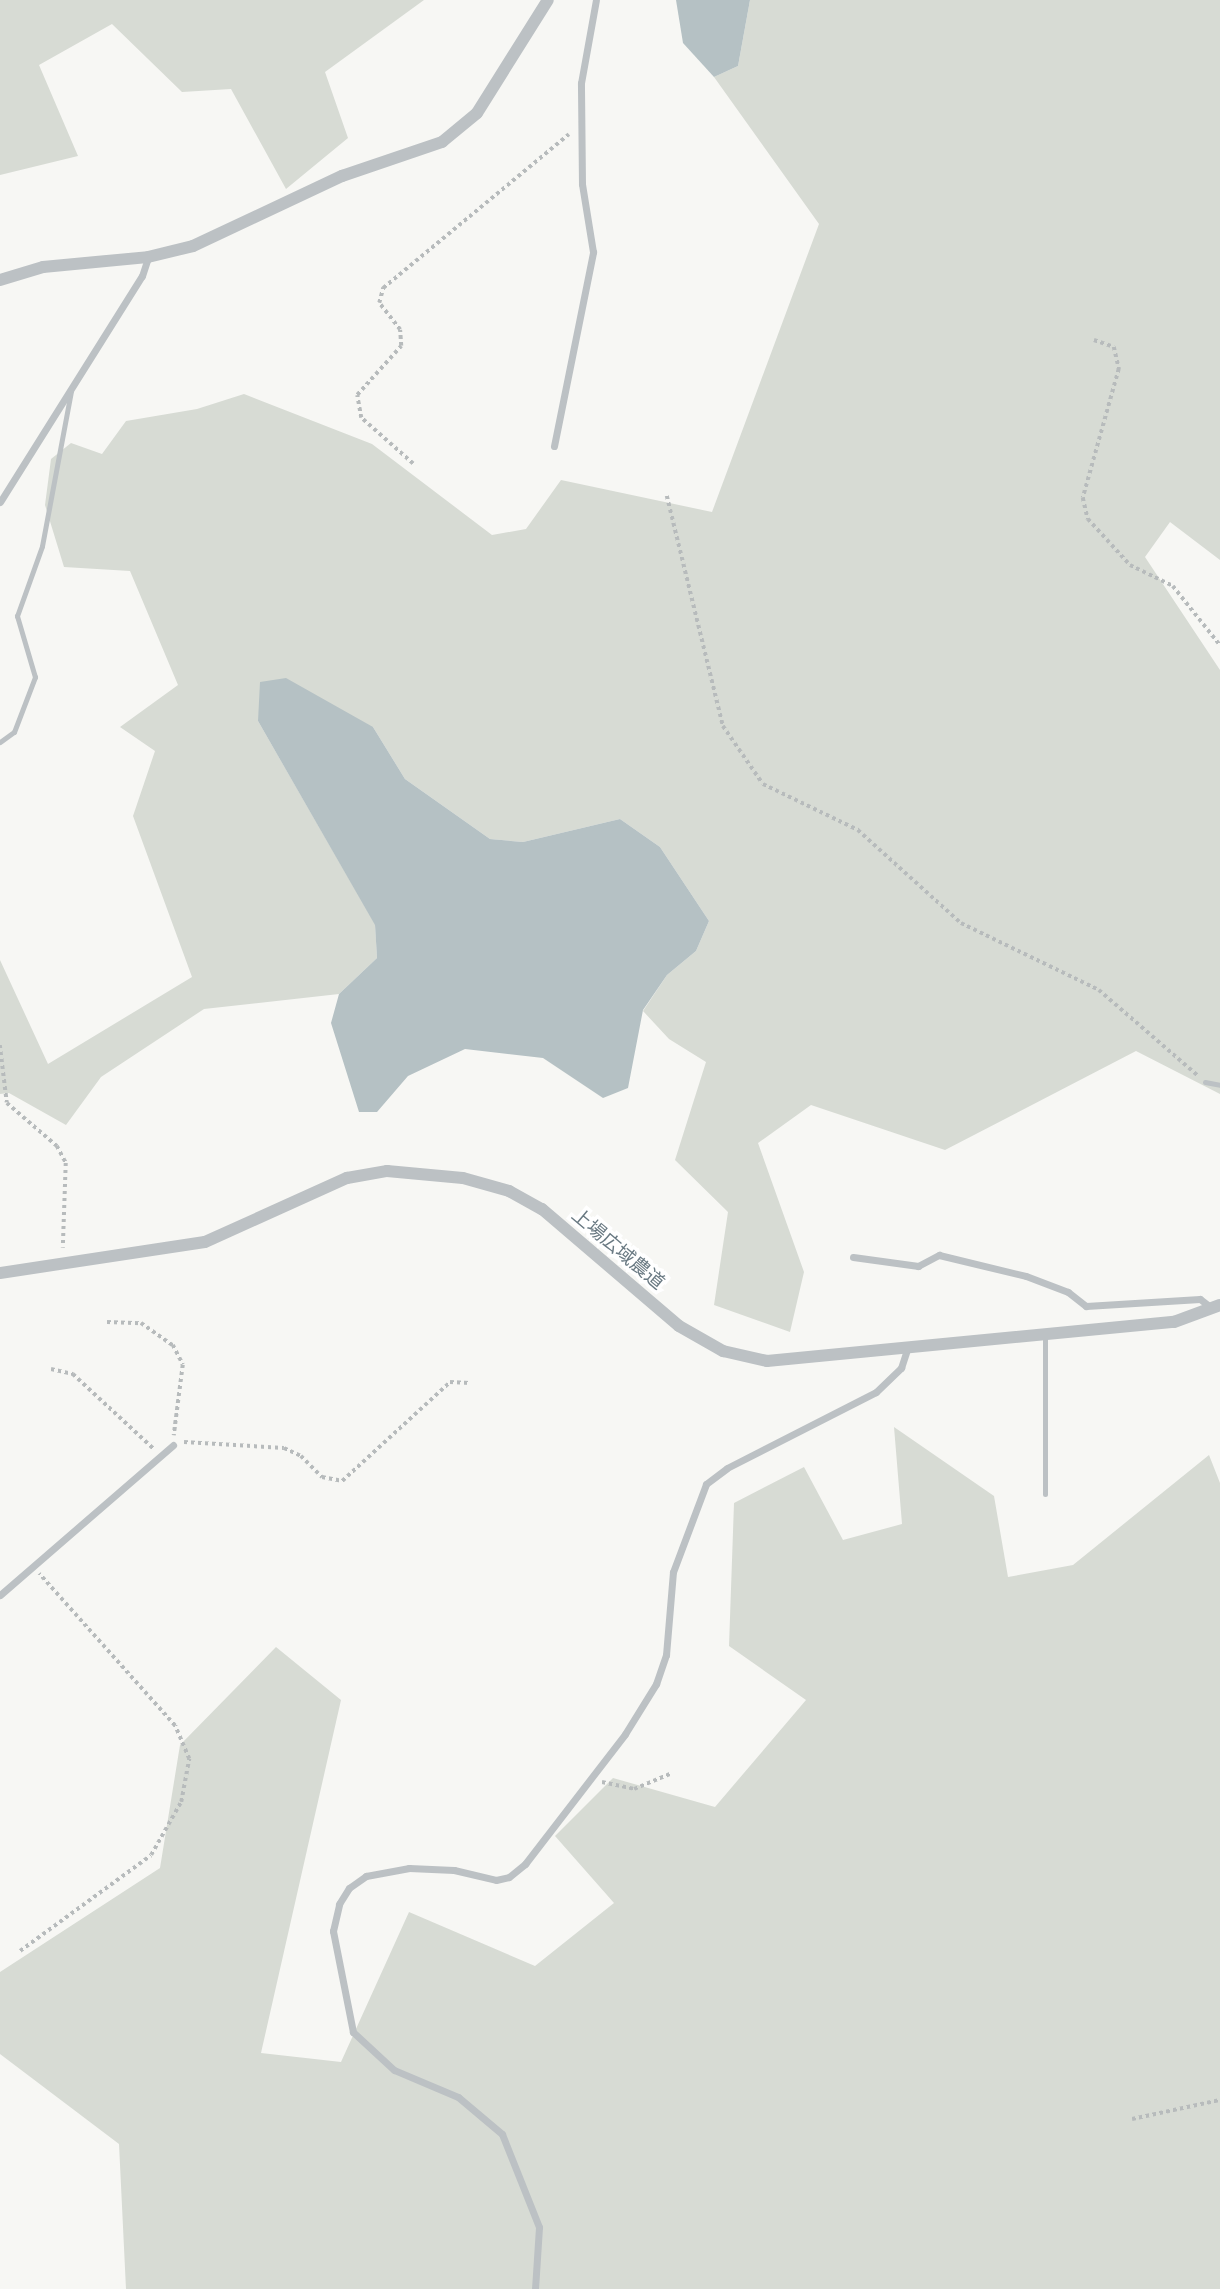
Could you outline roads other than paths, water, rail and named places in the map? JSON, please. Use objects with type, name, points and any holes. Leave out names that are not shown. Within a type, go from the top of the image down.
[{"type":"street","points":[[0,280],[43,267],[148,257],[193,246],[342,176],[442,142],[477,113],[548,0]]},
{"type":"street","points":[[554,446],[593,252],[582,184],[581,83],[596,0]]},
{"type":"street","points":[[0,502],[142,276],[148,257]]},
{"type":"street","name":"上場広域農道","points":[[0,1273],[205,1242],[347,1178],[387,1171],[463,1178],[509,1191],[542,1209],[679,1326],[723,1351],[767,1361],[1174,1322],[1217,1307]]},
{"type":"street","points":[[853,1257],[918,1266],[939,1255],[1026,1276],[1068,1292],[1086,1306],[1200,1299],[1217,1307]]},
{"type":"street","points":[[535,2289],[539,2227],[502,2134],[458,2097],[394,2070],[364,2047],[346,2013],[333,1931],[339,1904],[366,1876],[409,1868],[454,1870],[496,1880],[509,1877],[590,1779],[656,1684],[666,1655],[673,1572],[706,1484],[727,1468],[876,1392],[901,1367],[908,1347]]},
{"type":"street","points":[[0,1595],[173,1445]]},
{"type":"lane","points":[[0,742],[14,732],[35,677],[17,616],[42,546],[72,388]]},
{"type":"lane","points":[[1205,1082],[1220,1085]]},
{"type":"lane","points":[[1045,1335],[1045,1494]]}]
